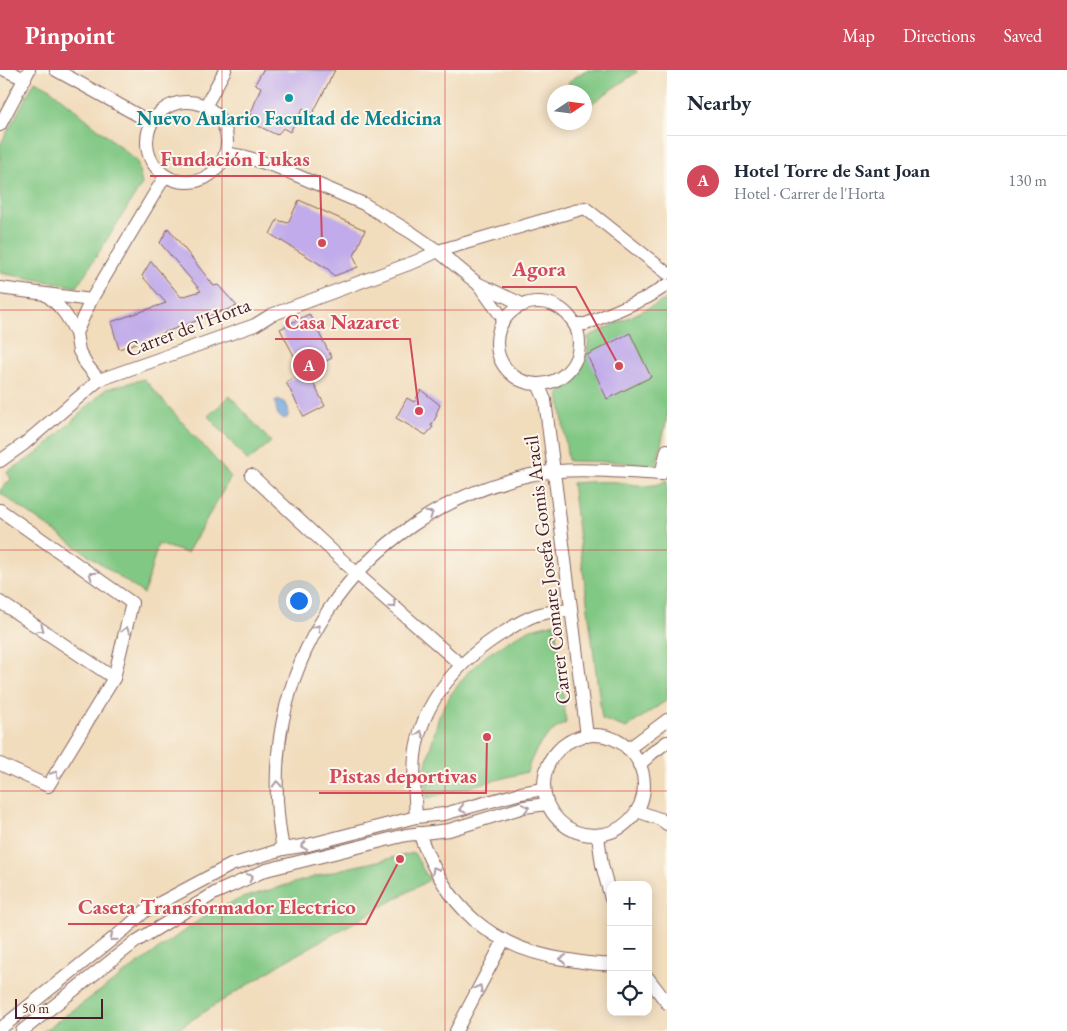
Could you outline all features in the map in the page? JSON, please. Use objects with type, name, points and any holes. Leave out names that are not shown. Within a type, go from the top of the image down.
[{"type":"street","points":[[0,125],[27,74],[6,70]]},
{"type":"street","points":[[56,70],[152,123]]},
{"type":"street","points":[[205,107],[225,70]]},
{"type":"street","points":[[180,103],[192,103],[205,107],[220,120],[225,130],[227,142],[220,165],[211,174],[199,180],[177,181],[165,176],[157,169],[150,158],[147,147],[148,134],[152,123],[159,114],[169,107],[180,103]]},
{"type":"street","points":[[225,153],[246,156],[277,167],[364,204],[438,251],[478,284],[504,320]]},
{"type":"street","points":[[76,334],[91,300],[165,176]]},
{"type":"street","name":"Carrer de l'Horta","points":[[0,461],[24,444],[99,380],[255,325],[271,315],[417,261],[438,251],[585,208],[667,273]]},
{"type":"street","points":[[478,284],[524,304]]},
{"type":"street","points":[[579,327],[648,297],[667,285]]},
{"type":"street","points":[[0,288],[91,300]]},
{"type":"street","points":[[46,295],[59,305],[67,316],[76,334],[79,351],[86,364],[99,380]]},
{"type":"street","points":[[537,302],[561,309],[579,327],[578,352],[574,363],[557,380],[544,383],[521,380],[503,364],[498,340],[500,328],[504,320],[513,311],[524,304],[537,302]]},
{"type":"street","name":"Carrer Comare Josefa Gomis Aracil","points":[[544,383],[553,471],[587,736]]},
{"type":"street","points":[[283,849],[278,824],[276,766],[285,707],[312,638],[333,604],[356,573],[402,533],[442,507],[487,488],[529,475],[553,471],[661,474],[667,450]]},
{"type":"street","points":[[250,475],[356,573],[461,665]]},
{"type":"street","points":[[0,510],[132,603],[114,678],[48,786],[0,764]]},
{"type":"street","points":[[0,602],[114,678]]},
{"type":"street","points":[[416,817],[415,755],[421,730],[433,702],[448,680],[461,665],[492,640],[525,620],[540,614],[570,610]]},
{"type":"street","points":[[628,748],[667,720]]},
{"type":"street","points":[[587,736],[609,737],[628,748],[640,765],[644,788],[642,800],[627,823],[614,832],[598,836],[582,835],[568,829],[555,818],[547,804],[543,789],[544,776],[548,764],[564,745],[575,739],[587,736]]},
{"type":"street","points":[[640,765],[667,742]]},
{"type":"street","points":[[0,1029],[145,911],[231,865],[283,849],[308,845],[416,817],[444,814],[521,793],[543,789]]},
{"type":"street","points":[[22,1031],[135,942],[215,893],[266,870],[420,833],[449,830],[524,807],[547,804]]},
{"type":"street","points":[[637,810],[660,819],[667,824]]},
{"type":"street","points":[[420,833],[429,859],[443,884],[461,908],[485,930],[521,949],[552,958],[597,965],[607,964]]},
{"type":"street","points":[[598,836],[607,884]]},
{"type":"street","points":[[456,1031],[504,940]]},
{"type":"street","points":[[652,983],[667,1003]]},
{"type":"green space","points":[[586,70],[636,70],[637,72],[592,103],[592,85],[570,85],[568,82]]},
{"type":"green space","points":[[35,81],[49,88],[137,161],[142,184],[77,287],[0,273],[0,145]]},
{"type":"green space","points":[[667,299],[667,418],[656,467],[619,462],[568,461],[559,393],[581,368],[587,354],[588,337]]},
{"type":"green space","points":[[144,379],[231,477],[187,553],[158,544],[144,594],[0,493],[0,490],[11,479],[7,472],[38,453],[106,389]]},
{"type":"green space","points":[[230,396],[271,442],[248,461],[208,416]]},
{"type":"green space","points":[[667,480],[667,700],[626,728],[602,719],[572,483],[616,482],[649,486]]},
{"type":"green space","points":[[555,623],[566,723],[552,732],[541,743],[533,756],[527,772],[427,798],[425,768],[439,716],[451,694],[469,671],[487,655],[531,629]]},
{"type":"green space","points":[[414,853],[429,880],[289,959],[174,1031],[44,1031],[209,913],[242,898],[342,869]]},
{"type":"water","points":[[275,401],[286,404],[289,412],[287,418],[278,415]]},
{"type":"building","name":"Nuevo Aulario Facultad de Medicina","points":[[263,70],[335,70],[313,113],[303,108],[290,132],[283,128],[277,135],[248,121],[261,87],[255,84]]},
{"type":"building","points":[[299,200],[365,230],[354,256],[358,267],[334,276],[328,269],[270,234],[277,220],[288,223]]},
{"type":"building","points":[[168,228],[214,286],[218,285],[237,306],[119,349],[111,322],[166,303],[142,276],[151,261],[181,297],[201,291],[160,243]]},
{"type":"building","points":[[309,314],[332,358],[303,373],[280,329]]},
{"type":"building","points":[[630,333],[651,377],[607,399],[587,355]]},
{"type":"building","points":[[307,371],[325,406],[304,417],[286,382]]},
{"type":"building","points":[[421,390],[440,405],[431,426],[433,427],[426,435],[396,418],[407,398],[414,402]]},
{"type":"place","name":"Nuevo Aulario Facultad de Medicina","points":[[289,98]]},
{"type":"place","name":"Fundación Lukas","points":[[322,243]]},
{"type":"place","name":"Hotel Torre de Sant Joan","points":[[309,365]]},
{"type":"place","name":"Agora","points":[[619,366]]},
{"type":"place","name":"Casa Nazaret","points":[[419,411]]},
{"type":"place","name":"Pistas deportivas","points":[[487,737]]},
{"type":"place","name":"Caseta Transformador Electrico","points":[[400,859]]}]
